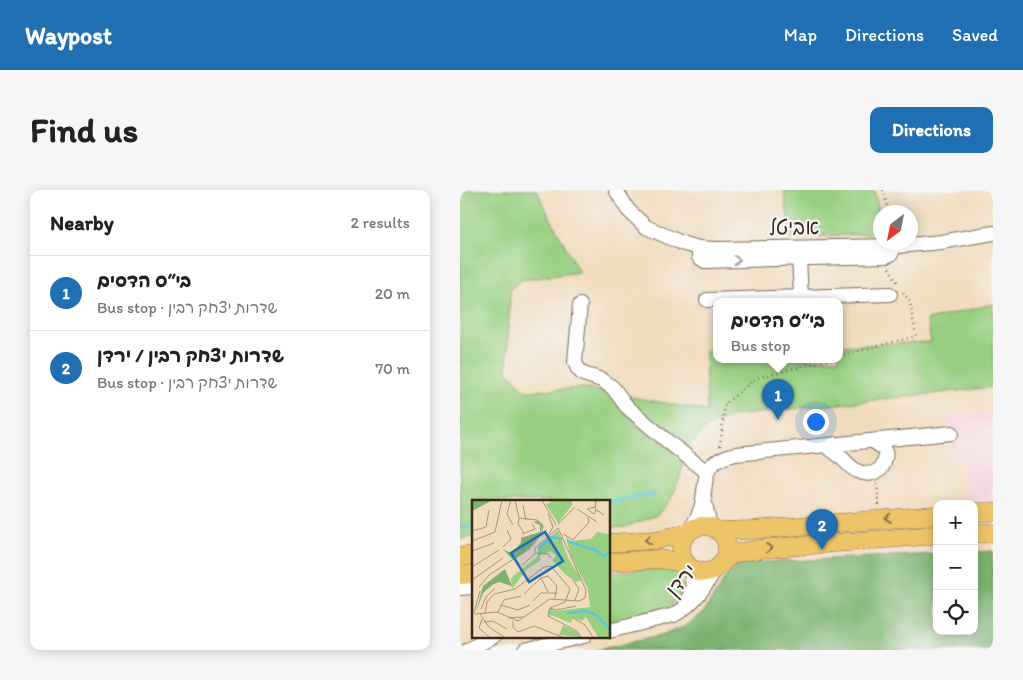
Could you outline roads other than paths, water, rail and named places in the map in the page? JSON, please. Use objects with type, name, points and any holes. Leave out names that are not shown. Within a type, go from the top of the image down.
[{"type":"main road","points":[[978,512],[993,512]]},
{"type":"main road","points":[[716,529],[751,530],[933,515]]},
{"type":"main road","points":[[610,543],[656,540],[706,525],[716,529],[726,541],[726,556],[719,565]]},
{"type":"main road","points":[[688,531],[681,543],[680,552],[687,564],[700,572],[708,571],[735,553],[760,549],[933,536]]},
{"type":"main road","points":[[978,533],[993,533]]},
{"type":"main road","points":[[610,562],[658,559],[687,564]]},
{"type":"street","name":"אביטל","points":[[616,190],[628,210],[646,226],[684,244],[698,248],[873,250]]},
{"type":"street","name":"אביטל","points":[[918,246],[993,233]]},
{"type":"street","points":[[698,248],[699,257],[705,261],[886,256],[893,250]]},
{"type":"street","points":[[799,258],[801,297]]},
{"type":"street","points":[[770,298],[890,294]]},
{"type":"street","points":[[707,300],[713,300]]},
{"type":"street","points":[[580,305],[575,362],[578,369],[583,374],[602,380],[613,388],[627,407],[666,441],[707,472]]},
{"type":"street","points":[[688,531],[696,521],[702,507],[707,472],[714,462],[724,457],[736,454],[951,433]]},
{"type":"street","points":[[827,446],[849,466],[858,472],[867,474],[876,473],[886,458],[885,452],[880,445],[873,441]]},
{"type":"street","points":[[704,496],[710,522],[716,529]]},
{"type":"street","name":"ירדן","points":[[674,616],[690,596],[692,590],[692,574],[687,564]]},
{"type":"street","name":"ירדן","points":[[610,631],[674,616],[683,611],[699,594],[719,565]]},
{"type":"street","points":[[468,650],[490,638]]},
{"type":"street","points":[[525,650],[550,640],[567,638]]},
{"type":"waterway","points":[[610,502],[655,494]]},
{"type":"waterway","points":[[460,528],[472,526]]},
{"type":"place","name":"בי״ס הדסים","points":[[778,420]]},
{"type":"place","name":"שדרות יצחק רבין / ירדן","points":[[822,550]]}]
